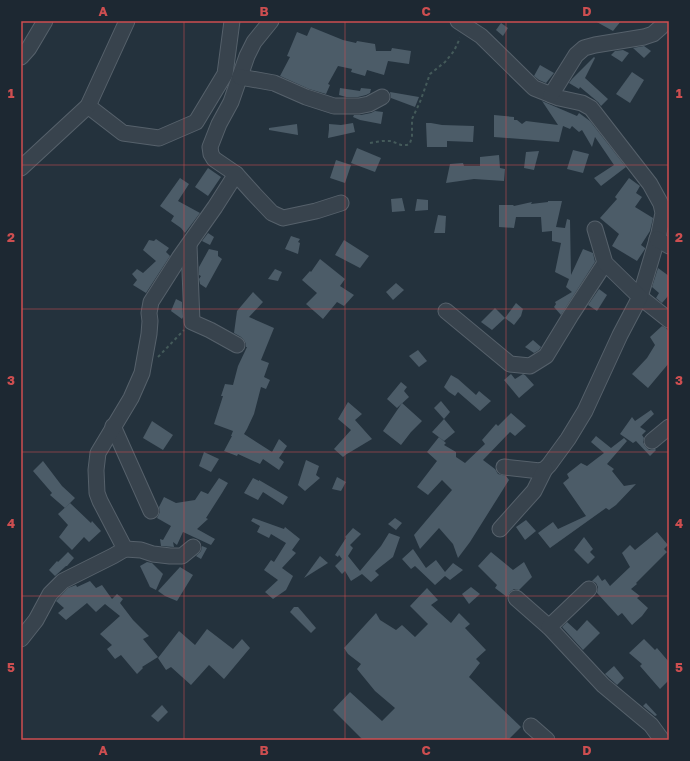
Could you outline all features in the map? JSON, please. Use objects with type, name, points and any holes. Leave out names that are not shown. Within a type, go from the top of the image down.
[{"type":"street","points":[[21,57],[29,48],[45,21]]},
{"type":"street","points":[[21,168],[88,106],[126,21]]},
{"type":"street","points":[[88,106],[123,132],[152,137],[159,138],[196,122],[225,74],[232,21]]},
{"type":"street","points":[[271,21],[254,42],[247,56],[231,102],[219,124],[210,147],[211,154],[214,159],[236,174],[272,213],[283,218],[316,211],[341,203]]},
{"type":"street","points":[[551,95],[576,55],[584,48],[644,37],[653,34],[666,21]]},
{"type":"street","points":[[461,22],[481,36],[534,88],[559,98],[582,102],[591,108],[663,199],[661,204],[663,213],[663,243],[640,297],[620,335],[585,411],[568,440],[545,469],[534,491],[500,529]]},
{"type":"street","points":[[240,77],[274,83],[306,97],[334,106],[359,106],[369,104],[382,97]]},
{"type":"street","points":[[125,549],[97,493],[96,470],[98,453],[131,398],[142,373],[149,334],[151,302],[236,174]]},
{"type":"street","points":[[595,229],[605,263],[640,297],[669,320]]},
{"type":"street","points":[[189,245],[192,322],[237,345]]},
{"type":"street","points":[[446,311],[510,364],[530,366],[546,356],[605,263]]},
{"type":"street","points":[[113,426],[151,511]]},
{"type":"street","points":[[652,441],[669,427]]},
{"type":"street","points":[[504,468],[540,471],[545,469]]},
{"type":"street","points":[[21,639],[36,620],[50,594],[63,581],[125,549],[141,550],[153,554],[182,556],[193,546]]},
{"type":"street","points":[[549,627],[588,589]]},
{"type":"street","points":[[516,598],[549,627],[603,685],[651,725],[662,740]]},
{"type":"street","points":[[531,726],[547,740]]},
{"type":"path","points":[[370,143],[391,141],[407,145],[410,143],[412,137],[412,119],[430,74],[445,62],[454,51],[461,22]]},
{"type":"path","points":[[158,357],[192,322]]},
{"type":"building","points":[[595,21],[621,21],[613,31]]},
{"type":"building","points":[[501,23],[508,28],[503,36],[496,30]]},
{"type":"building","points":[[311,27],[343,40],[356,43],[357,41],[375,44],[376,51],[391,51],[392,48],[411,51],[409,64],[388,61],[384,75],[367,70],[365,76],[351,72],[352,69],[338,66],[328,84],[330,85],[326,94],[309,89],[280,76],[290,57],[287,56],[297,32],[307,36]]},
{"type":"building","points":[[644,46],[651,51],[644,58],[633,48]]},
{"type":"building","points":[[623,50],[629,53],[622,62],[611,55],[615,51]]},
{"type":"building","points":[[594,57],[595,58],[585,78],[608,99],[601,106],[580,87],[579,89],[569,83]]},
{"type":"building","points":[[540,65],[554,73],[546,83],[534,76]]},
{"type":"building","points":[[632,72],[644,80],[630,103],[616,94]]},
{"type":"building","points":[[340,88],[360,91],[361,88],[371,89],[370,93],[366,95],[346,97],[339,95]]},
{"type":"building","points":[[390,92],[419,97],[415,107],[391,98]]},
{"type":"building","points":[[542,101],[577,116],[579,113],[590,121],[626,167],[601,186],[594,178],[614,165],[595,137],[592,147],[582,130],[579,132],[572,126],[570,129],[563,126],[559,142],[494,137],[494,115],[514,117],[514,120],[517,120],[522,124],[526,121],[558,125]]},
{"type":"building","points":[[375,111],[383,112],[381,124],[360,120],[353,117],[354,115],[361,115]]},
{"type":"building","points":[[353,123],[355,132],[328,138],[329,124],[341,125]]},
{"type":"building","points":[[426,123],[474,126],[473,142],[447,141],[447,147],[427,147]]},
{"type":"building","points":[[297,124],[298,135],[269,130],[269,128]]},
{"type":"building","points":[[357,148],[381,158],[375,172],[351,163]]},
{"type":"building","points":[[573,150],[589,154],[583,173],[567,169]]},
{"type":"building","points":[[539,151],[534,170],[524,168],[526,152]]},
{"type":"building","points":[[499,155],[500,168],[505,169],[504,181],[474,179],[446,183],[450,164],[463,163],[464,166],[480,166],[480,157]]},
{"type":"building","points":[[336,160],[351,165],[345,183],[330,178]]},
{"type":"building","points":[[208,168],[221,177],[208,196],[195,187]]},
{"type":"building","points":[[180,178],[189,184],[178,201],[200,213],[185,233],[171,221],[174,216],[160,206]]},
{"type":"building","points":[[629,178],[640,186],[636,193],[642,197],[635,207],[653,218],[650,231],[641,245],[645,249],[637,261],[612,246],[619,234],[600,218],[617,199],[615,197]]},
{"type":"building","points":[[402,198],[405,211],[392,212],[391,199]]},
{"type":"building","points":[[417,199],[428,200],[428,210],[415,211]]},
{"type":"building","points":[[548,201],[562,201],[556,227],[565,228],[567,219],[570,220],[571,275],[583,249],[593,253],[595,262],[561,315],[554,307],[556,304],[555,302],[572,292],[566,287],[569,279],[555,272],[561,243],[552,241],[552,231],[542,232],[541,217],[516,217],[514,228],[499,227],[499,205],[514,206],[532,202],[531,204]]},
{"type":"building","points":[[438,215],[446,216],[445,233],[434,233]]},
{"type":"building","points":[[208,233],[214,237],[210,245],[202,241]]},
{"type":"building","points":[[291,236],[300,239],[298,242],[300,243],[298,254],[285,249]]},
{"type":"building","points":[[156,239],[169,248],[166,252],[170,256],[146,293],[133,285],[137,280],[132,274],[137,269],[143,273],[156,261],[143,250],[149,240],[154,241]]},
{"type":"building","points":[[344,240],[369,256],[360,268],[335,255]]},
{"type":"building","points":[[209,249],[218,251],[218,256],[222,259],[206,288],[200,284],[199,279],[201,276],[199,275],[199,267]]},
{"type":"building","points":[[320,259],[345,279],[340,286],[354,295],[344,306],[337,302],[323,319],[306,304],[317,293],[302,280],[310,271],[311,272]]},
{"type":"building","points":[[658,268],[669,276],[669,295],[662,303],[656,298],[659,293],[652,287]]},
{"type":"building","points":[[275,269],[282,272],[278,281],[268,279]]},
{"type":"building","points":[[396,283],[404,290],[393,300],[386,292]]},
{"type":"building","points":[[599,289],[607,295],[597,311],[588,305]]},
{"type":"building","points":[[253,292],[263,302],[249,317],[274,328],[261,360],[269,363],[264,377],[270,380],[266,389],[261,387],[254,414],[244,434],[272,452],[279,439],[287,446],[279,458],[284,462],[279,470],[263,459],[260,464],[238,454],[237,456],[224,451],[233,431],[214,424],[223,396],[221,396],[225,384],[233,385],[238,366],[247,347],[244,340],[234,333],[237,311]]},
{"type":"building","points":[[176,299],[182,302],[182,319],[171,311]]},
{"type":"building","points":[[516,303],[523,309],[521,316],[514,325],[505,318]]},
{"type":"building","points":[[495,308],[505,318],[492,330],[481,322]]},
{"type":"building","points":[[662,326],[669,332],[669,363],[648,388],[632,374],[647,358],[655,345],[650,337]]},
{"type":"building","points":[[533,340],[541,347],[534,353],[525,347]]},
{"type":"building","points":[[418,350],[427,361],[419,367],[409,356]]},
{"type":"building","points":[[511,374],[515,379],[523,374],[534,385],[519,398],[504,380]]},
{"type":"building","points":[[451,375],[458,379],[476,395],[479,391],[491,401],[480,411],[458,392],[455,396],[444,387]]},
{"type":"building","points":[[401,382],[407,387],[404,391],[409,397],[397,408],[387,399]]},
{"type":"building","points":[[441,401],[450,412],[444,419],[434,408]]},
{"type":"building","points":[[348,402],[362,414],[355,420],[372,439],[343,457],[334,449],[351,430],[338,419]]},
{"type":"building","points":[[402,403],[422,421],[401,445],[383,431]]},
{"type":"building","points":[[651,410],[654,414],[640,427],[646,431],[642,435],[645,446],[649,450],[656,450],[650,456],[636,441],[633,443],[620,434],[632,417],[635,421]]},
{"type":"building","points":[[511,413],[526,426],[515,436],[510,432],[483,460],[495,469],[498,474],[506,476],[509,480],[470,542],[458,558],[453,544],[439,528],[420,549],[414,535],[452,490],[442,480],[428,495],[417,487],[437,461],[427,452],[439,437],[446,443],[444,445],[456,452],[456,457],[465,463],[485,444],[482,440],[496,424],[498,426]]},
{"type":"building","points":[[444,419],[455,432],[444,441],[432,432]]},
{"type":"building","points":[[152,421],[173,435],[163,450],[143,438]]},
{"type":"building","points":[[596,436],[611,448],[624,438],[627,441],[607,464],[614,469],[612,471],[624,486],[636,484],[616,505],[609,510],[606,508],[550,548],[538,533],[553,522],[558,529],[586,516],[563,483],[569,478],[567,474],[581,463],[587,466],[604,453],[591,442]]},
{"type":"building","points":[[204,452],[219,459],[211,472],[199,466]]},
{"type":"building","points":[[306,460],[319,466],[316,475],[320,478],[305,491],[298,485]]},
{"type":"building","points":[[43,461],[62,486],[75,498],[65,508],[50,495],[52,493],[33,471]]},
{"type":"building","points":[[337,477],[346,482],[341,491],[332,489]]},
{"type":"building","points":[[219,478],[228,483],[206,518],[208,519],[197,529],[215,539],[211,545],[183,532],[177,545],[173,542],[174,547],[161,546],[160,539],[163,540],[171,526],[157,518],[160,512],[159,507],[164,497],[176,503],[195,500],[201,491],[208,494]]},
{"type":"building","points":[[253,478],[288,497],[283,505],[263,492],[258,500],[244,493]]},
{"type":"building","points":[[70,503],[91,523],[92,521],[101,531],[89,542],[84,537],[72,550],[59,537],[68,525],[58,514]]},
{"type":"building","points":[[253,518],[284,529],[285,527],[300,539],[292,550],[296,553],[282,568],[293,576],[286,590],[273,599],[265,592],[278,580],[264,570],[271,560],[274,562],[286,543],[271,534],[269,538],[257,532],[260,526],[251,521]]},
{"type":"building","points":[[395,518],[402,523],[396,530],[388,524]]},
{"type":"building","points":[[526,520],[536,531],[525,540],[516,527]]},
{"type":"building","points":[[353,528],[361,534],[350,545],[353,548],[348,556],[360,571],[381,546],[389,533],[400,537],[393,557],[375,571],[379,575],[371,582],[362,574],[351,581],[345,571],[342,574],[335,566],[342,559],[339,555],[338,557],[335,555],[346,538],[345,537]]},
{"type":"building","points":[[657,532],[668,545],[664,549],[667,552],[631,589],[640,596],[637,598],[648,608],[632,625],[622,613],[618,616],[597,593],[598,587],[596,583],[592,581],[598,575],[602,581],[605,579],[610,586],[630,567],[622,553],[630,545],[635,550]]},
{"type":"building","points":[[584,537],[593,549],[590,552],[595,557],[588,564],[574,550]]},
{"type":"building","points":[[202,546],[207,548],[201,559],[196,556],[201,551]]},
{"type":"building","points":[[413,549],[426,568],[436,560],[445,572],[453,563],[463,570],[450,580],[445,576],[435,585],[415,566],[411,569],[402,559]]},
{"type":"building","points":[[68,552],[74,558],[55,576],[49,570]]},
{"type":"building","points":[[491,552],[513,570],[524,562],[532,577],[519,590],[514,589],[510,592],[507,597],[495,588],[497,585],[478,566]]},
{"type":"building","points":[[320,556],[328,563],[304,578]]},
{"type":"building","points":[[147,562],[152,563],[163,574],[156,590],[150,587],[140,566]]},
{"type":"building","points":[[180,567],[193,575],[177,601],[158,591]]},
{"type":"building","points":[[90,581],[96,588],[102,585],[112,599],[117,594],[123,599],[120,603],[133,620],[149,636],[143,639],[158,657],[142,667],[143,668],[137,674],[121,655],[115,659],[107,649],[112,645],[100,634],[120,616],[105,604],[96,612],[87,603],[66,620],[58,613],[64,608],[56,601],[68,588],[76,585],[77,587]]},
{"type":"building","points":[[471,587],[480,594],[469,604],[462,594]]},
{"type":"building","points":[[427,588],[438,600],[431,605],[451,623],[459,613],[470,624],[465,628],[486,650],[476,659],[480,663],[469,677],[521,727],[508,740],[363,740],[333,710],[350,692],[382,721],[395,708],[375,691],[357,669],[361,664],[348,654],[344,648],[376,613],[380,620],[396,630],[402,625],[415,637],[428,624],[410,606]]},
{"type":"building","points":[[294,607],[298,607],[316,628],[311,633],[290,612]]},
{"type":"building","points":[[587,620],[600,633],[583,650],[562,627],[567,622],[577,631]]},
{"type":"building","points":[[207,629],[233,649],[242,639],[250,648],[224,679],[209,665],[191,685],[171,667],[166,670],[158,658],[179,631],[195,645]]},
{"type":"building","points":[[644,639],[655,650],[657,648],[669,662],[669,680],[660,689],[640,666],[642,664],[629,653]]},
{"type":"building","points":[[614,666],[624,678],[617,685],[605,674]]},
{"type":"building","points":[[646,703],[657,715],[655,716],[643,706]]},
{"type":"building","points":[[162,705],[168,712],[158,722],[151,716]]}]
